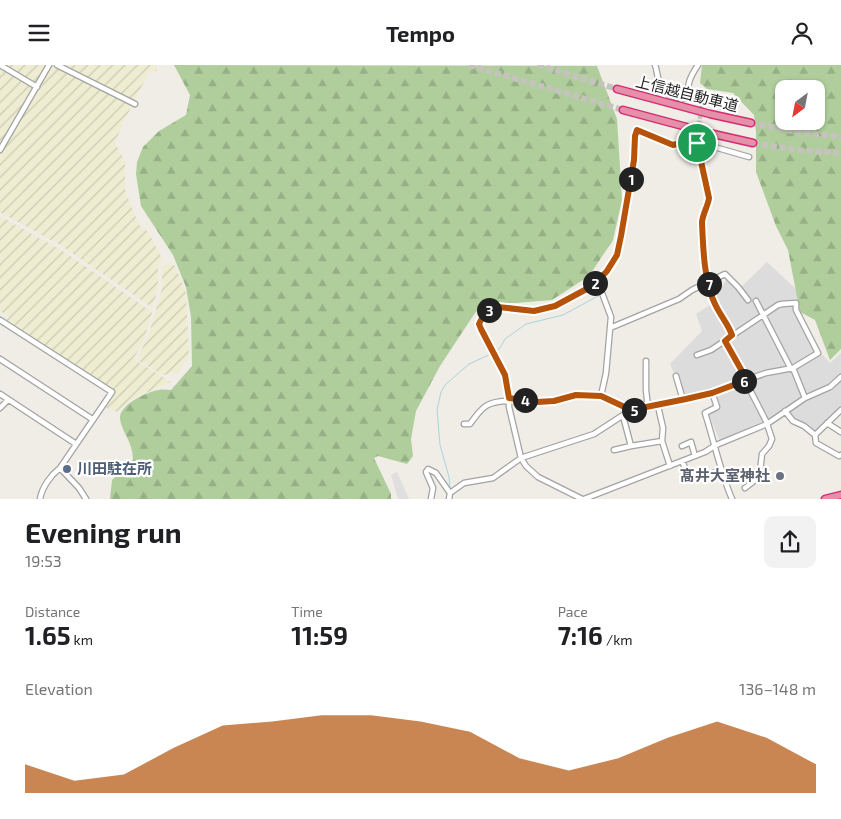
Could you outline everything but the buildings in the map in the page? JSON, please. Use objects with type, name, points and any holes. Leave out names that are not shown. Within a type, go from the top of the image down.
[{"type":"highway","name":"上信越自動車道","points":[[618,89],[751,123]]},
{"type":"highway","name":"上信越自動車道","points":[[623,110],[753,143]]},
{"type":"highway","points":[[830,499],[841,495]]},
{"type":"street","points":[[0,65],[37,87]]},
{"type":"street","points":[[0,150],[48,65]]},
{"type":"street","points":[[56,65],[135,103]]},
{"type":"street","points":[[655,65],[659,83],[665,93],[675,98],[697,99],[702,104]]},
{"type":"street","points":[[689,99],[686,88],[698,65]]},
{"type":"street","points":[[749,157],[697,140],[673,145],[637,130],[626,213],[617,255],[607,271],[594,285],[555,306],[534,311],[498,307],[485,312],[479,324],[505,375],[509,399],[508,407],[521,458],[526,466],[538,477],[586,499],[695,456],[716,445],[767,424],[805,398],[830,387],[841,377]]},
{"type":"street","points":[[697,140],[709,198],[702,222],[708,282],[714,303],[726,321],[732,335]]},
{"type":"street","points":[[610,329],[679,299],[692,289],[725,274],[748,300]]},
{"type":"street","points":[[601,277],[599,285],[611,317],[606,373],[601,396]]},
{"type":"street","points":[[756,301],[805,398]]},
{"type":"street","points":[[450,493],[464,483],[493,479],[521,458],[594,434],[631,410],[658,406],[712,393],[766,373],[792,369],[818,353],[796,310],[796,303],[782,303],[711,350],[697,355]]},
{"type":"street","points":[[0,319],[112,392],[60,468],[52,473],[40,499]]},
{"type":"street","points":[[725,341],[747,380],[772,439],[762,454],[760,471],[754,481],[745,487]]},
{"type":"street","points":[[0,359],[92,419]]},
{"type":"street","points":[[646,361],[648,408]]},
{"type":"street","points":[[676,376],[683,400]]},
{"type":"street","points":[[712,393],[717,407],[705,413],[716,445],[723,479],[732,499]]},
{"type":"street","points":[[0,394],[76,444]]},
{"type":"street","points":[[464,424],[470,424],[480,410],[487,405],[509,399],[537,402],[554,401],[576,395],[601,396],[631,410]]},
{"type":"street","points":[[0,409],[8,400]]},
{"type":"street","points":[[658,406],[663,428],[662,441],[670,466]]},
{"type":"street","points":[[815,435],[841,409]]},
{"type":"street","points":[[785,411],[793,421],[804,426],[815,435],[816,443],[839,456],[841,455]]},
{"type":"street","points":[[623,416],[631,446]]},
{"type":"street","points":[[827,423],[841,432]]},
{"type":"street","points":[[614,451],[662,441]]},
{"type":"street","points":[[682,446],[691,442],[695,456]]},
{"type":"street","points":[[682,461],[688,475]]},
{"type":"street","points":[[60,468],[86,499]]},
{"type":"street","points":[[431,499],[434,488],[427,475],[428,469],[436,473],[450,493],[449,499]]},
{"type":"street","points":[[708,476],[721,469]]},
{"type":"shaded area","points":[[767,262],[796,289],[800,312],[798,313],[814,346],[830,363],[841,353],[841,407],[815,435],[787,411],[767,424],[764,421],[720,441],[709,415],[721,408],[714,389],[686,399],[670,364],[702,331],[696,314],[710,305],[728,277],[737,291]]},
{"type":"shaded area","points":[[397,472],[409,499],[398,499],[391,475]]},
{"type":"green space","points":[[0,65],[156,65],[157,71],[149,72],[115,143],[125,162],[125,191],[139,225],[148,232],[163,260],[158,267],[158,286],[153,308],[60,245],[0,212]]},
{"type":"green space","points":[[174,65],[597,66],[617,119],[622,200],[613,240],[589,276],[552,300],[485,303],[475,313],[440,366],[416,411],[411,439],[413,456],[407,464],[378,456],[374,458],[391,494],[391,499],[110,499],[112,480],[133,460],[131,447],[120,418],[124,408],[135,399],[154,391],[171,390],[192,366],[191,317],[186,287],[173,255],[141,206],[136,174],[137,162],[143,147],[159,131],[186,115],[190,95]]},
{"type":"green space","points":[[702,65],[841,65],[841,349],[830,360],[815,320],[800,312],[788,250],[776,226],[756,172],[754,115],[733,93],[707,89],[700,83]]},
{"type":"green space","points":[[0,216],[66,253],[152,312],[143,343],[133,359],[171,382],[132,399],[117,412],[104,407],[113,393],[6,321],[9,316],[0,311]]},
{"type":"green space","points":[[168,262],[175,266],[186,293],[189,355],[178,373],[163,375],[137,360],[150,330],[162,289],[162,268]]},
{"type":"waterway","points":[[450,489],[449,477],[440,445],[437,410],[441,392],[445,385],[469,364],[500,348],[505,339],[526,324],[563,315],[600,295]]},
{"type":"tunnel","points":[[469,65],[623,110]]},
{"type":"tunnel","points":[[538,65],[617,89]]},
{"type":"tunnel","points":[[697,138],[702,104]]},
{"type":"tunnel","points":[[751,123],[797,132],[841,137]]},
{"type":"tunnel","points":[[753,143],[798,150],[841,153]]},
{"type":"place","name":"川田駐在所","points":[[67,469]]},
{"type":"place","name":"髙井大室神社","points":[[780,476]]},
{"type":"route","points":[[637,130],[673,145],[688,141],[697,143],[709,198],[702,222],[704,261],[708,282],[714,303],[726,321],[732,335],[725,341],[747,380],[712,393],[648,408],[631,410],[601,396],[576,395],[554,401],[537,402],[509,398],[505,375],[479,324],[482,316],[485,312],[498,307],[534,311],[555,306],[594,285],[603,276],[617,255],[626,213],[637,130]]}]
